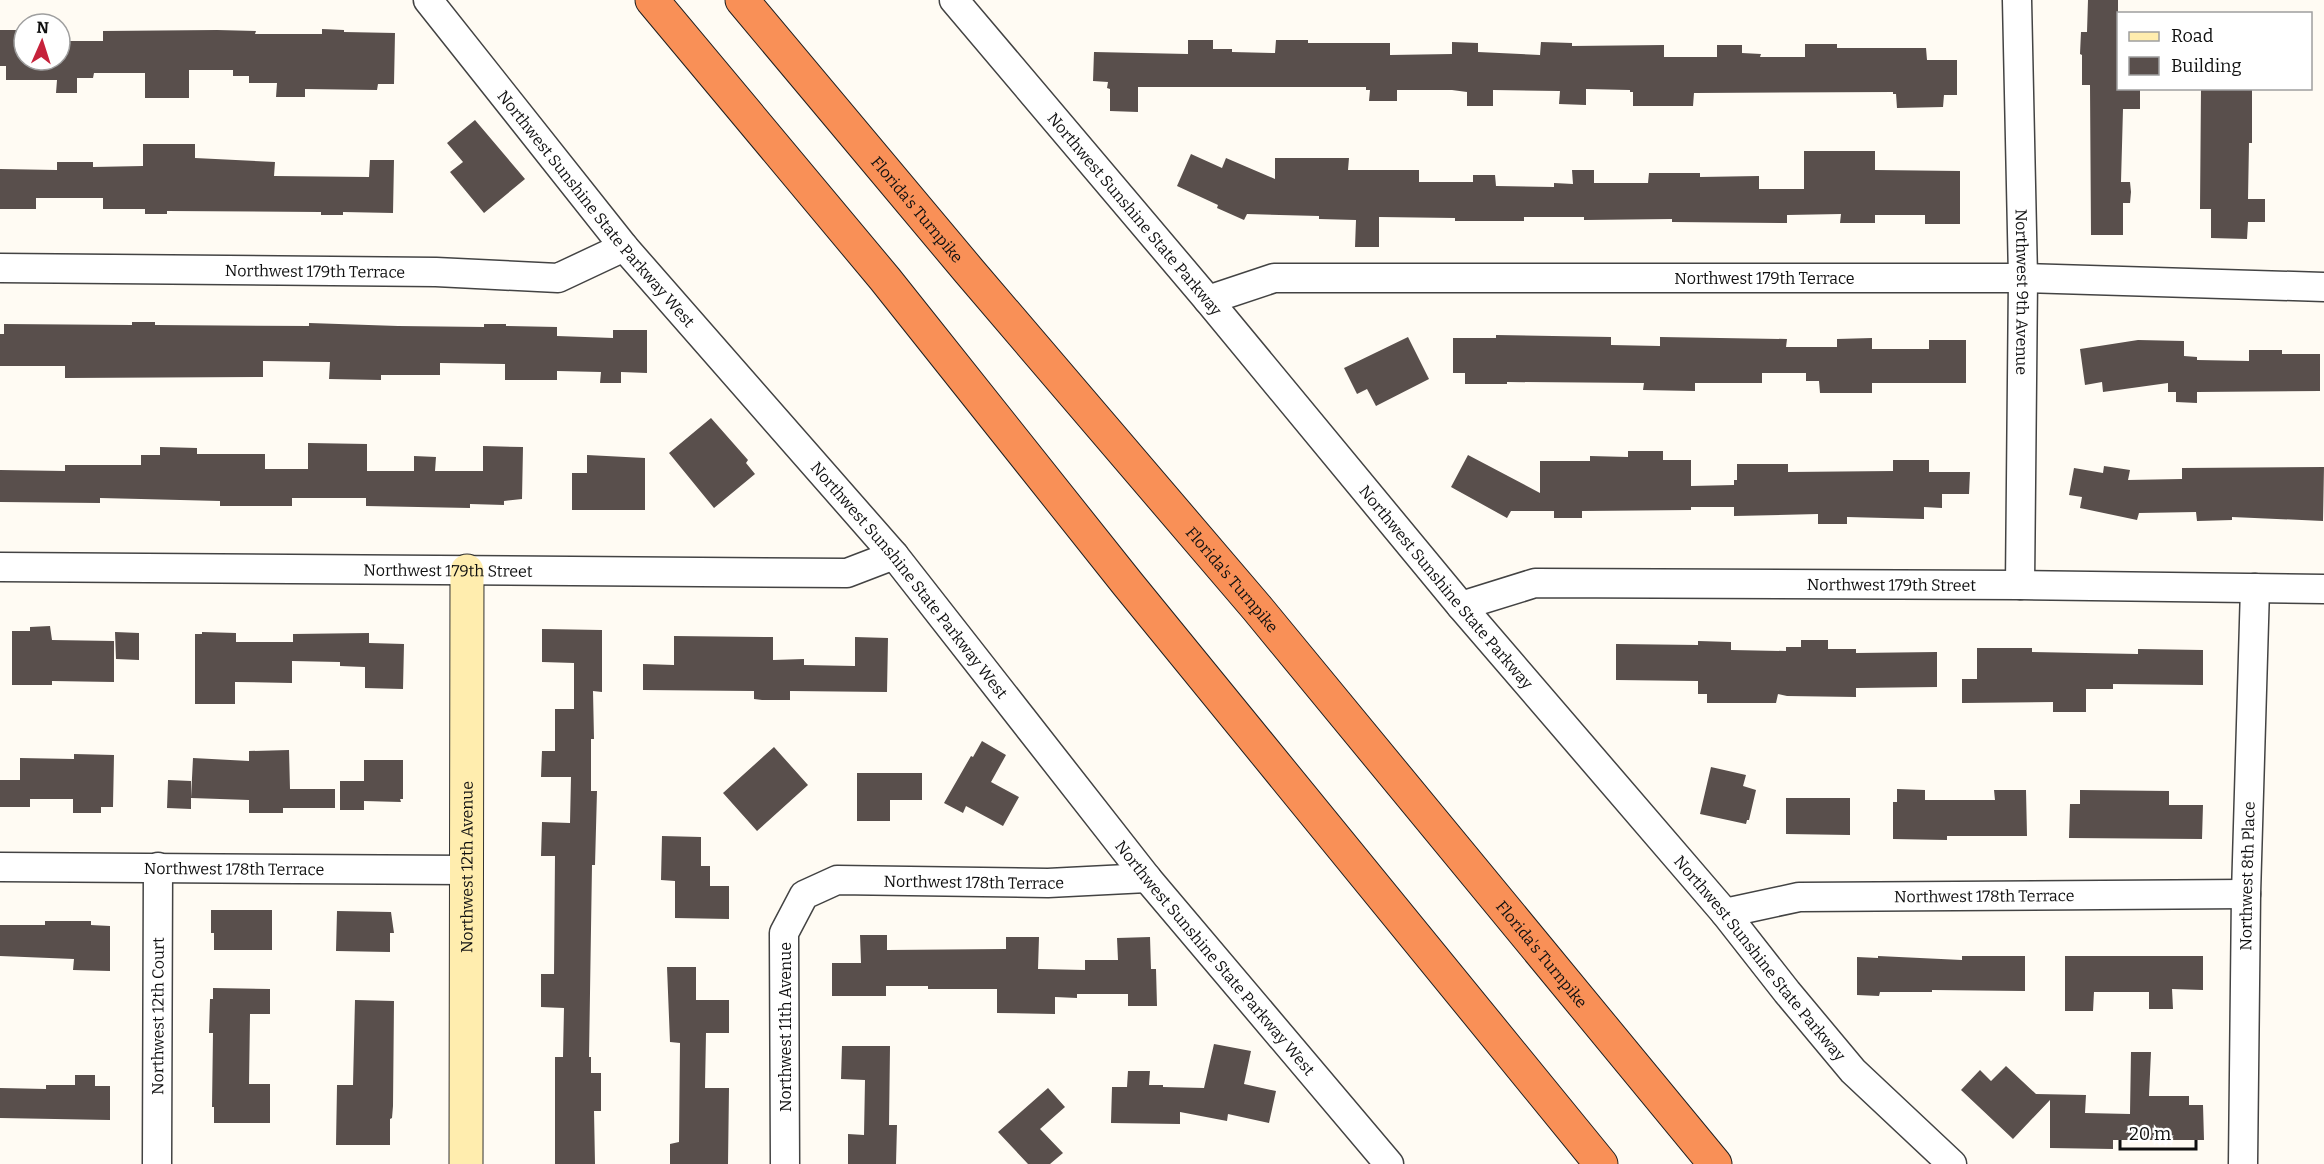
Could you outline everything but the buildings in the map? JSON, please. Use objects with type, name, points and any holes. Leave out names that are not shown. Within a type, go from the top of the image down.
[{"type":"highway","points":[[652,0],[885,279],[1135,593],[1601,1164]]},
{"type":"highway","name":"Florida's Turnpike","points":[[742,0],[1257,608],[1715,1164]]},
{"type":"street","name":"Northwest Sunshine State Parkway West","points":[[428,0],[624,247],[894,555],[1147,878],[1382,1162]]},
{"type":"street","name":"Northwest 9th Avenue","points":[[2017,0],[2023,278],[2020,585]]},
{"type":"street","name":"Northwest Sunshine State Parkway","points":[[964,3],[1461,606],[1725,912],[1787,992],[1853,1071],[1952,1164]]},
{"type":"street","name":"Northwest 179th Terrace","points":[[0,268],[436,272],[558,278],[624,247]]},
{"type":"street","name":"Northwest 179th Terrace","points":[[1208,300],[1274,278],[2023,278],[2324,288]]},
{"type":"street","name":"Northwest 179th Street","points":[[0,567],[847,573],[894,555]]},
{"type":"street","name":"Northwest 12th Avenue","points":[[466,1164],[467,571]]},
{"type":"street","name":"Northwest 179th Street","points":[[1461,606],[1535,583],[2324,589]]},
{"type":"street","name":"Northwest 8th Place","points":[[2243,1164],[2246,894],[2255,588]]},
{"type":"street","name":"Northwest 178th Terrace","points":[[0,867],[466,870]]},
{"type":"street","name":"Northwest 12th Court","points":[[157,1164],[158,867]]},
{"type":"street","name":"Northwest 178th Terrace","points":[[804,895],[837,880],[1048,884],[1147,878]]},
{"type":"street","name":"Northwest 178th Terrace","points":[[1725,912],[1798,897],[2246,894]]},
{"type":"street","name":"Northwest 11th Avenue","points":[[785,1164],[784,933],[804,895]]}]
